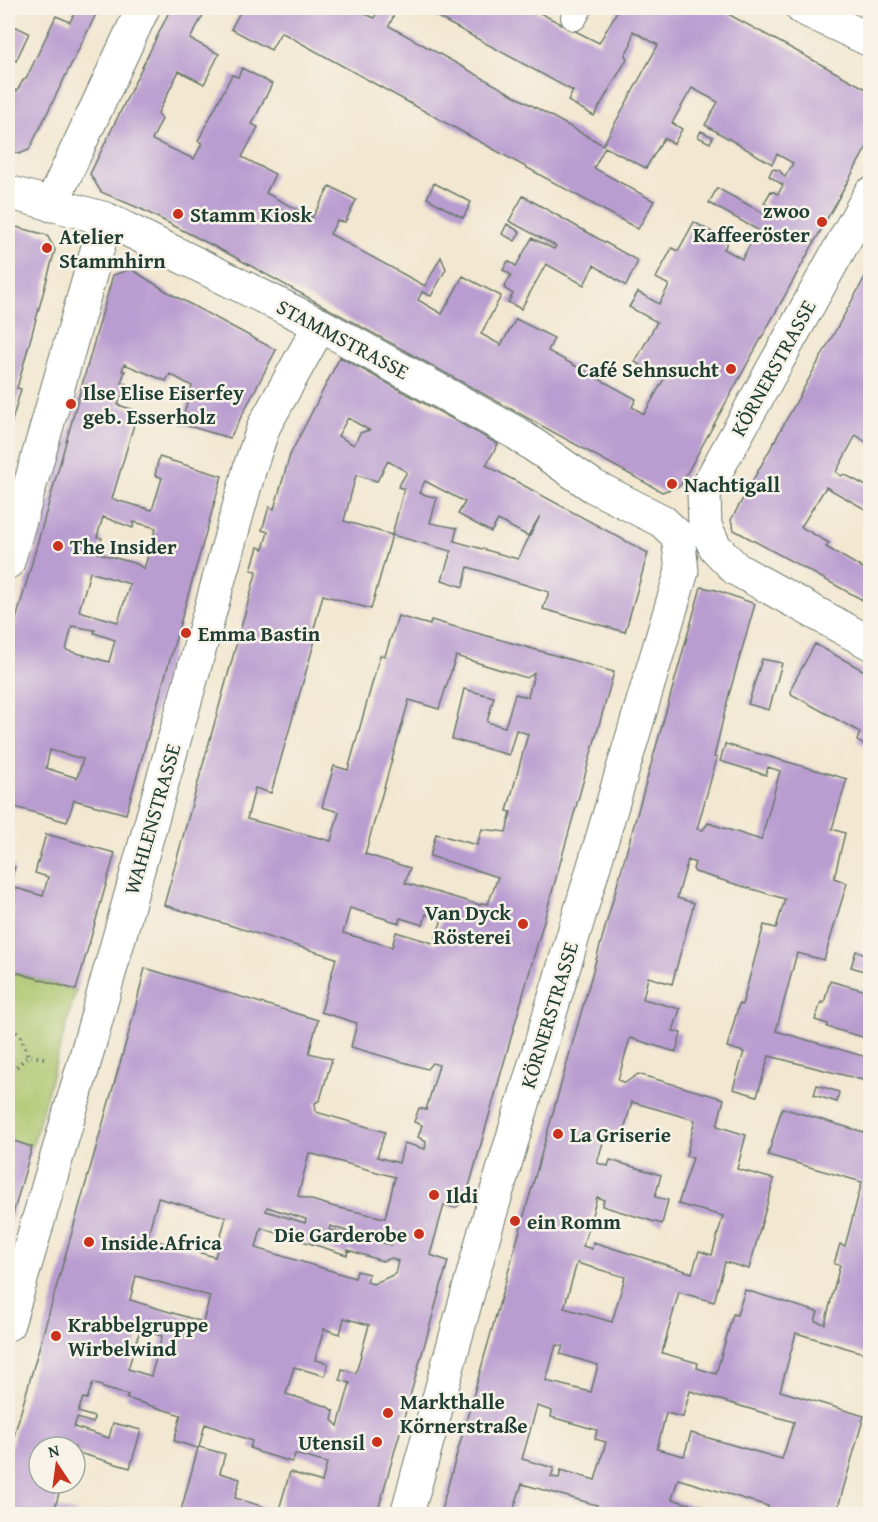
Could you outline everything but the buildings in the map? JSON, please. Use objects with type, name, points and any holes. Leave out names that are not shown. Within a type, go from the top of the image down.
[{"type":"street","points":[[51,205],[143,8]]},
{"type":"street","points":[[802,8],[870,40]]},
{"type":"street","name":"STAMMSTRASSE","points":[[8,192],[106,219],[320,325],[516,433],[593,486],[663,521]]},
{"type":"street","name":"KÖRNERSTRASSE","points":[[870,194],[704,494],[705,526],[716,547],[736,569],[870,643]]},
{"type":"street","points":[[8,562],[106,219]]},
{"type":"street","name":"WAHLENSTRASSE","points":[[8,1323],[83,1067],[251,464],[264,426],[320,325]]},
{"type":"street","name":"KÖRNERSTRASSE","points":[[407,1515],[485,1231],[682,571],[678,536],[663,521]]},
{"type":"path","points":[[8,1023],[21,1037],[28,1056]]},
{"type":"path","points":[[28,1056],[83,1067]]},
{"type":"path","points":[[8,1075],[28,1056]]},
{"type":"green space","points":[[8,971],[76,990],[32,1147],[8,1139]]},
{"type":"place","name":"Stamm Kiosk","points":[[178,214]]},
{"type":"place","name":"zwoo Kaffeeröster","points":[[822,222]]},
{"type":"place","name":"Atelier Stammhirn","points":[[47,248]]},
{"type":"place","name":"Café Sehnsucht","points":[[731,369]]},
{"type":"place","name":"Ilse Elise Eiserfey geb. Esserholz","points":[[71,404]]},
{"type":"place","name":"Nachtigall","points":[[672,484]]},
{"type":"place","name":"The Insider","points":[[58,546]]},
{"type":"place","name":"Emma Bastin","points":[[186,633]]},
{"type":"place","name":"Van Dyck Rösterei","points":[[523,924]]},
{"type":"place","name":"La Griserie","points":[[558,1134]]},
{"type":"place","name":"Ildi","points":[[434,1195]]},
{"type":"place","name":"ein Romm","points":[[515,1221]]},
{"type":"place","name":"Die Garderobe","points":[[419,1234]]},
{"type":"place","name":"Inside.Africa","points":[[89,1242]]},
{"type":"place","name":"Krabbelgruppe Wirbelwind","points":[[56,1336]]},
{"type":"place","name":"Markthalle Körnerstraße","points":[[388,1413]]},
{"type":"place","name":"Utensil","points":[[377,1442]]}]
